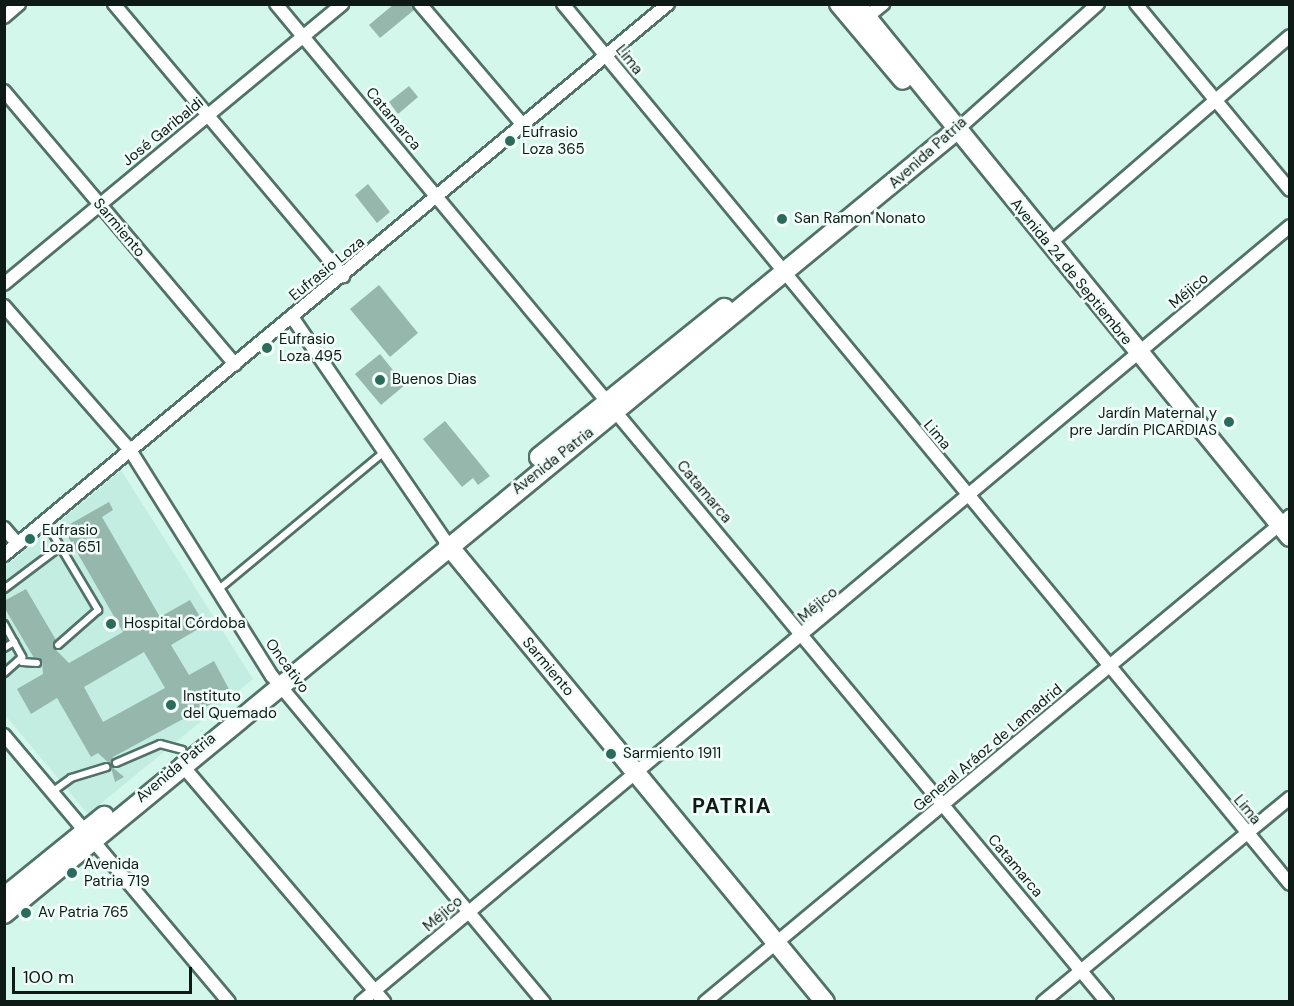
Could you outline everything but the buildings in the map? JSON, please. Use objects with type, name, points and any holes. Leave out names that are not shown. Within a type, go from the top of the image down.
[{"type":"main road","points":[[839,4],[930,113],[950,128]]},
{"type":"main road","name":"Avenida 24 de Septiembre","points":[[862,11],[950,128],[1049,244],[1137,355],[1286,526]]},
{"type":"main road","name":"Avenida Patria","points":[[4,914],[88,836],[182,757],[781,270],[950,128]]},
{"type":"main road","name":"Sarmiento","points":[[445,541],[825,1002]]},
{"type":"main road","name":"Avenida Patria","points":[[4,897],[88,836]]},
{"type":"street","points":[[4,17],[19,4]]},
{"type":"street","points":[[114,4],[343,276]]},
{"type":"street","name":"Catamarca","points":[[276,4],[805,635],[1107,1002]]},
{"type":"street","name":"José Garibaldi","points":[[4,284],[342,4]]},
{"type":"street","points":[[420,4],[524,126]]},
{"type":"street","name":"Lima","points":[[563,4],[1290,884]]},
{"type":"street","name":"Eufrasio Loza","points":[[4,555],[524,126],[668,4]]},
{"type":"street","points":[[862,11],[883,4]]},
{"type":"street","name":"Avenida Patria","points":[[950,128],[1098,4]]},
{"type":"street","points":[[1136,4],[1290,190]]},
{"type":"street","points":[[1049,244],[1290,36]]},
{"type":"street","name":"Sarmiento","points":[[4,91],[235,364]]},
{"type":"street","name":"Méjico","points":[[361,1002],[805,635],[1290,226]]},
{"type":"street","name":"Oncativo","points":[[4,306],[130,450],[275,680],[544,1002]]},
{"type":"street","name":"Sarmiento","points":[[292,317],[445,541]]},
{"type":"street","name":"General Aráoz de Lamadrid","points":[[705,1002],[1109,666],[1286,526]]},
{"type":"street","points":[[4,528],[18,544]]},
{"type":"street","points":[[5,736],[224,1000]]},
{"type":"street","points":[[182,757],[384,1002]]},
{"type":"street","points":[[1043,1002],[1290,798]]},
{"type":"lane","points":[[219,589],[385,451]]},
{"type":"lane","points":[[45,521],[98,610],[58,645]]},
{"type":"lane","points":[[4,589],[61,546]]},
{"type":"lane","points":[[4,624],[22,662]]},
{"type":"lane","points":[[4,648],[14,642]]},
{"type":"lane","points":[[4,673],[22,662],[37,663]]},
{"type":"lane","points":[[116,763],[160,744],[182,757]]},
{"type":"lane","points":[[52,792],[80,774],[106,767]]},
{"type":"shaded area","name":"Hospital Córdoba","points":[[121,470],[253,679],[88,814],[5,715],[4,568]]},
{"type":"place","name":"Eufrasio Loza 365","points":[[510,141]]},
{"type":"place","name":"San Ramon Nonato","points":[[782,219]]},
{"type":"place","name":"Eufrasio Loza 495","points":[[267,348]]},
{"type":"place","name":"Buenos Dias","points":[[380,380]]},
{"type":"place","name":"Jardín Maternal y pre Jardín PICARDIAS","points":[[1229,422]]},
{"type":"place","name":"Eufrasio Loza 651","points":[[30,539]]},
{"type":"place","name":"Hospital Córdoba","points":[[111,624]]},
{"type":"place","name":"Instituto del Quemado","points":[[171,705]]},
{"type":"place","name":"Sarmiento 1911","points":[[611,754]]},
{"type":"place","name":"Avenida Patria 719","points":[[72,873]]},
{"type":"place","name":"Av Patria 765","points":[[26,913]]},
{"type":"district","name":"PATRIA","points":[[732,806]]}]
